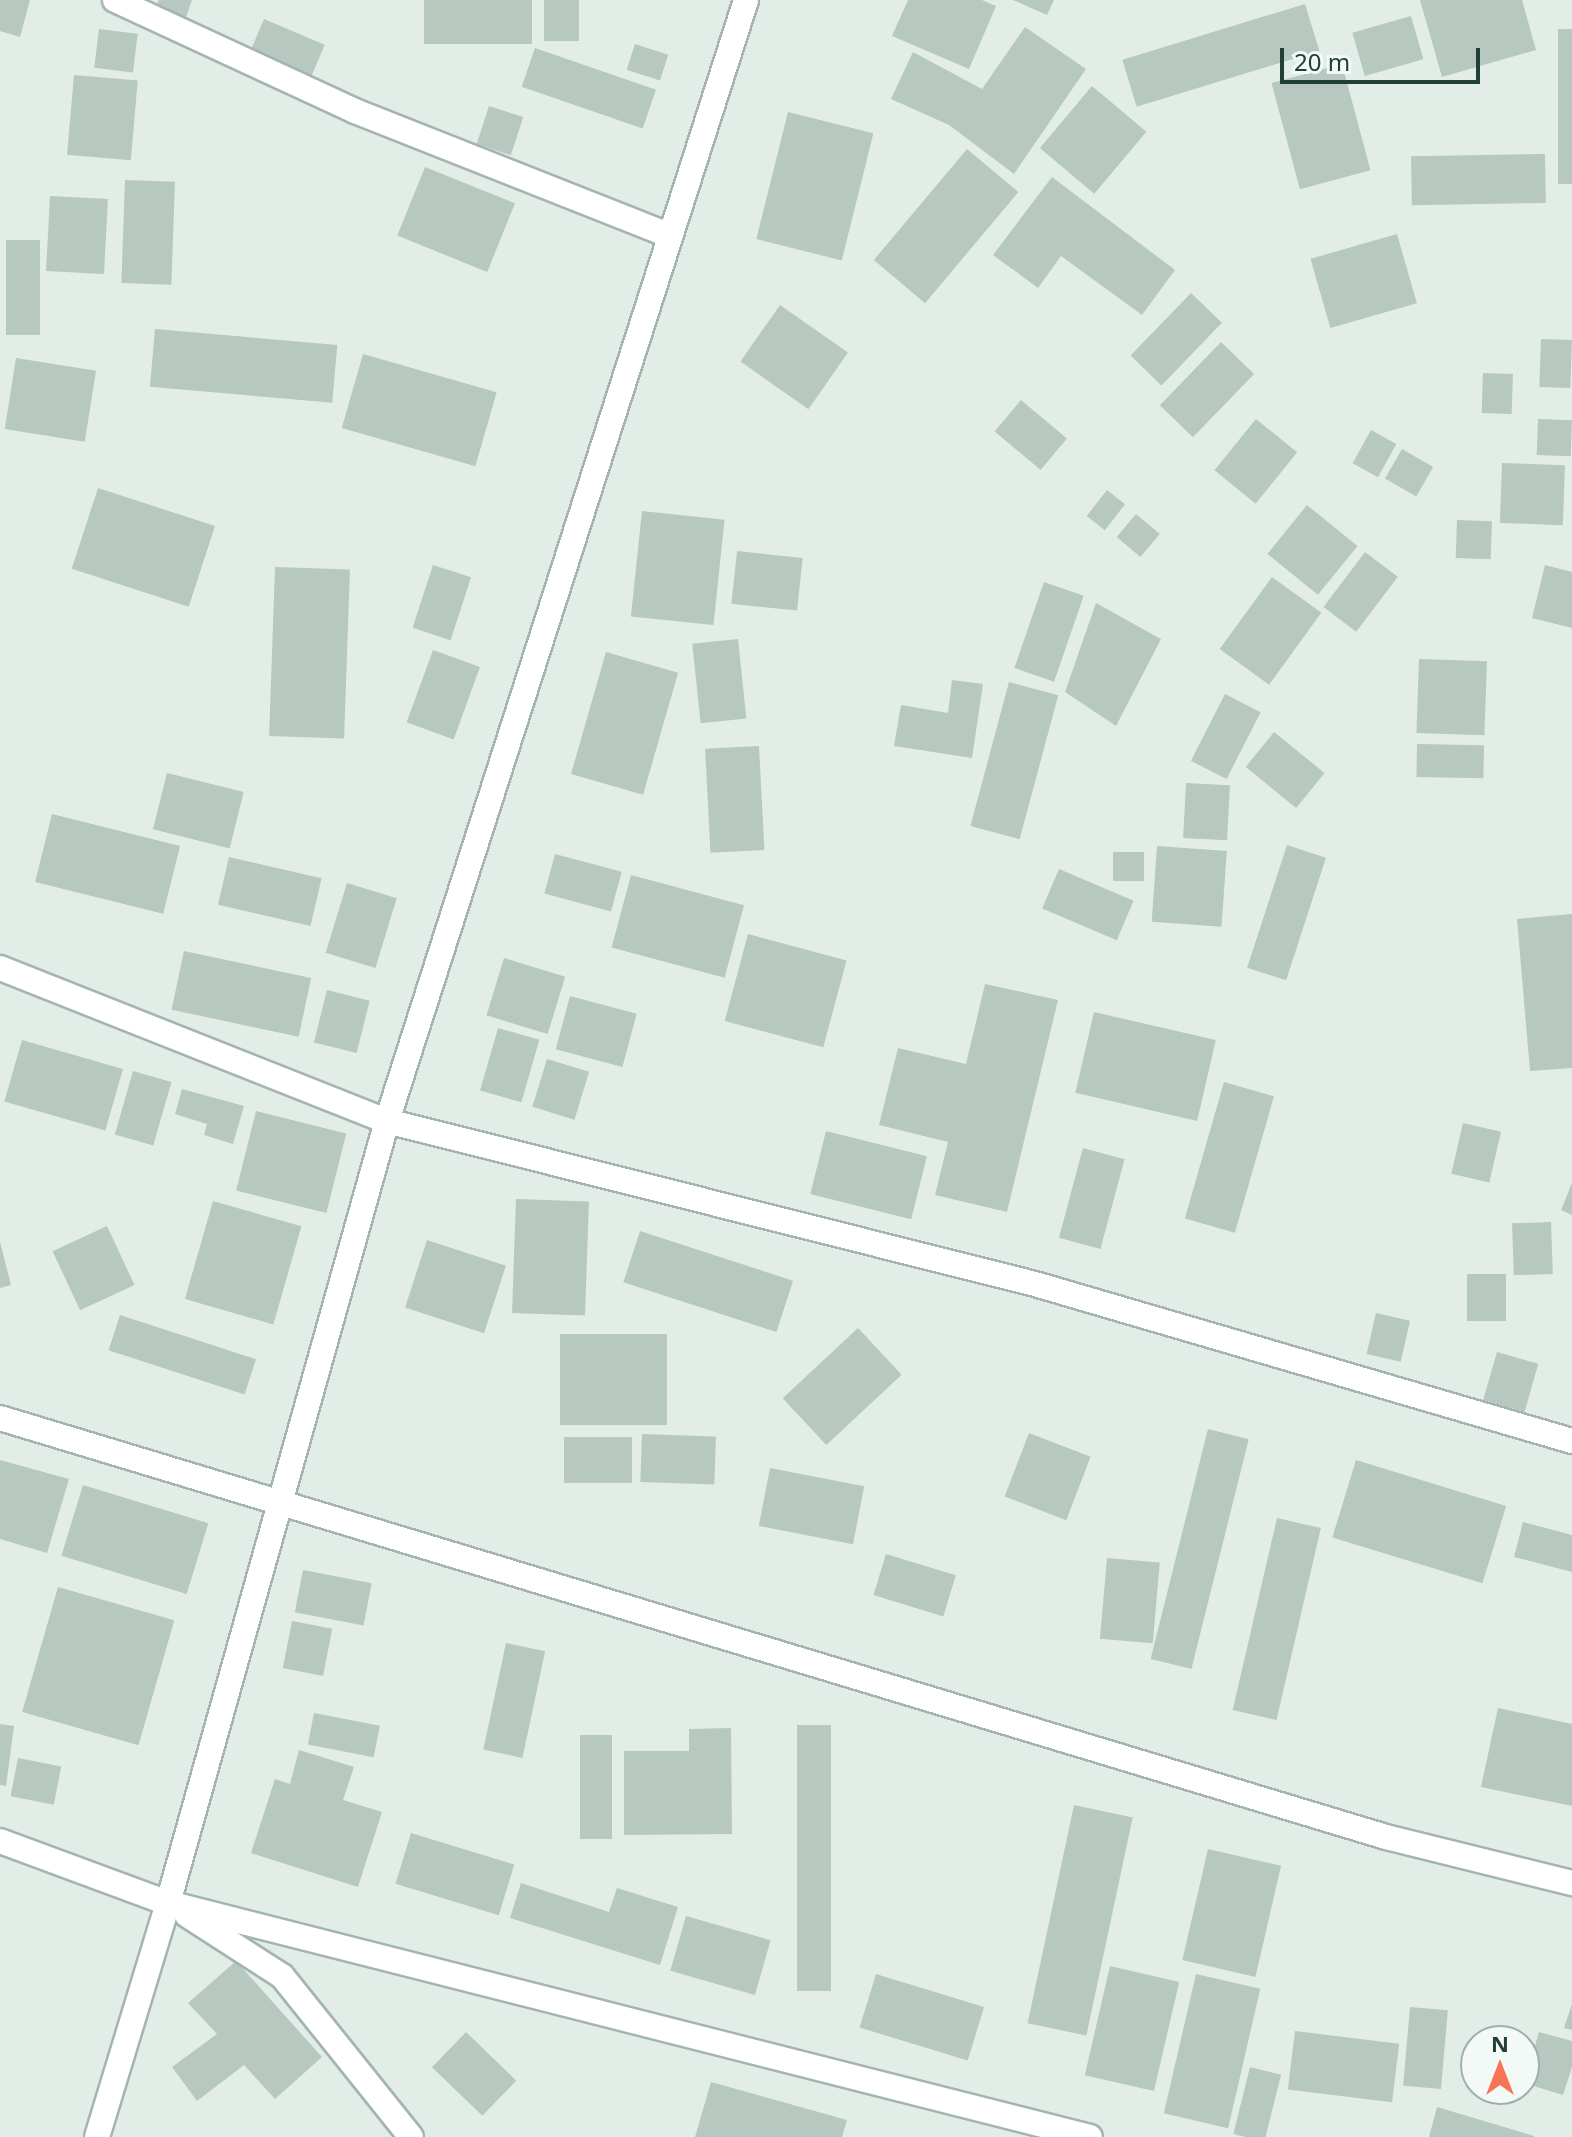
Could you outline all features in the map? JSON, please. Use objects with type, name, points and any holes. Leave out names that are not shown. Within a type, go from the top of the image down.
[{"type":"street","points":[[115,0],[355,111],[670,236]]},
{"type":"street","points":[[97,2137],[168,1903],[387,1121],[746,0]]},
{"type":"street","points":[[0,968],[387,1121],[1035,1284],[1572,1441]]},
{"type":"street","points":[[0,1418],[1386,1837],[1572,1883]]},
{"type":"street","points":[[0,1841],[168,1903],[1090,2137]]},
{"type":"street","points":[[168,1903],[282,1976],[411,2137]]},
{"type":"building","points":[[0,0],[30,0],[20,37],[0,31]]},
{"type":"building","points":[[159,0],[192,0],[185,20],[155,8]]},
{"type":"building","points":[[424,0],[532,0],[532,44],[424,44]]},
{"type":"building","points":[[544,0],[579,0],[579,41],[544,41]]},
{"type":"building","points":[[908,0],[982,0],[996,6],[969,69],[892,36]]},
{"type":"building","points":[[1013,0],[1054,0],[1047,15]]},
{"type":"building","points":[[1420,0],[1522,0],[1536,50],[1442,77]]},
{"type":"building","points":[[1305,4],[1319,51],[1137,107],[1122,60]]},
{"type":"building","points":[[1411,16],[1423,59],[1365,76],[1352,33]]},
{"type":"building","points":[[264,19],[325,45],[311,76],[251,50]]},
{"type":"building","points":[[1025,27],[1086,69],[1014,174],[949,125],[891,99],[913,52],[982,89]]},
{"type":"building","points":[[99,29],[138,34],[133,72],[94,68]]},
{"type":"building","points":[[1558,29],[1572,29],[1572,184],[1558,184]]},
{"type":"building","points":[[635,44],[668,55],[660,80],[627,70]]},
{"type":"building","points":[[535,48],[656,90],[643,128],[522,87]]},
{"type":"building","points":[[1342,64],[1370,170],[1300,189],[1271,83]]},
{"type":"building","points":[[74,75],[138,81],[131,160],[67,155]]},
{"type":"building","points":[[1092,86],[1146,132],[1094,194],[1040,148]]},
{"type":"building","points":[[489,106],[523,117],[511,155],[477,144]]},
{"type":"building","points":[[788,112],[873,133],[842,260],[756,239]]},
{"type":"building","points":[[967,149],[1018,192],[925,303],[874,260]]},
{"type":"building","points":[[1545,154],[1546,203],[1412,205],[1411,156]]},
{"type":"building","points":[[425,167],[515,203],[487,272],[397,236]]},
{"type":"building","points":[[1052,177],[1175,270],[1142,315],[1061,256],[1038,288],[993,255]]},
{"type":"building","points":[[125,180],[175,182],[171,285],[121,283]]},
{"type":"building","points":[[50,196],[108,199],[104,274],[46,271]]},
{"type":"building","points":[[1397,234],[1417,303],[1330,328],[1310,259]]},
{"type":"building","points":[[6,240],[40,240],[40,335],[6,335]]},
{"type":"building","points":[[1191,293],[1222,323],[1161,385],[1131,356]]},
{"type":"building","points":[[780,305],[848,353],[808,409],[740,362]]},
{"type":"building","points":[[155,329],[337,345],[332,403],[150,387]]},
{"type":"building","points":[[1541,339],[1572,340],[1570,388],[1539,387]]},
{"type":"building","points":[[1221,342],[1254,374],[1193,437],[1160,405]]},
{"type":"building","points":[[363,354],[497,392],[475,466],[342,428]]},
{"type":"building","points":[[16,358],[96,371],[85,442],[5,429]]},
{"type":"building","points":[[1483,373],[1513,374],[1512,414],[1482,413]]},
{"type":"building","points":[[1021,400],[1067,439],[1041,470],[995,431]]},
{"type":"building","points":[[1256,419],[1297,452],[1256,504],[1214,470]]},
{"type":"building","points":[[1538,419],[1572,420],[1571,456],[1537,455]]},
{"type":"building","points":[[1371,430],[1396,444],[1378,477],[1353,463]]},
{"type":"building","points":[[1402,449],[1433,467],[1416,496],[1385,478]]},
{"type":"building","points":[[1502,463],[1565,465],[1563,525],[1500,523]]},
{"type":"building","points":[[98,488],[215,526],[189,607],[72,569]]},
{"type":"building","points":[[1107,490],[1125,504],[1105,530],[1087,516]]},
{"type":"building","points":[[1307,505],[1358,546],[1318,595],[1267,554]]},
{"type":"building","points":[[642,511],[725,520],[713,625],[631,616]]},
{"type":"building","points":[[1136,514],[1160,534],[1140,557],[1117,537]]},
{"type":"building","points":[[1457,520],[1492,521],[1491,559],[1456,558]]},
{"type":"building","points":[[737,551],[803,558],[797,611],[731,604]]},
{"type":"building","points":[[1365,552],[1398,577],[1356,632],[1323,607]]},
{"type":"building","points":[[433,565],[471,577],[451,640],[413,628]]},
{"type":"building","points":[[1545,565],[1572,572],[1572,628],[1532,618]]},
{"type":"building","points":[[275,567],[350,570],[344,739],[269,736]]},
{"type":"building","points":[[1272,577],[1321,613],[1269,685],[1220,649]]},
{"type":"building","points":[[1044,582],[1084,596],[1054,682],[1014,668]]},
{"type":"building","points":[[1096,603],[1161,639],[1116,726],[1065,692]]},
{"type":"building","points":[[738,639],[746,719],[701,723],[692,644]]},
{"type":"building","points":[[433,650],[480,667],[454,739],[407,722]]},
{"type":"building","points":[[606,652],[678,673],[643,795],[571,774]]},
{"type":"building","points":[[1419,659],[1487,661],[1484,735],[1416,733]]},
{"type":"building","points":[[952,680],[983,684],[972,758],[894,746],[901,705],[948,713]]},
{"type":"building","points":[[1009,682],[1058,695],[1020,839],[970,826]]},
{"type":"building","points":[[1225,694],[1261,712],[1227,779],[1191,761]]},
{"type":"building","points":[[1274,732],[1325,773],[1296,808],[1246,767]]},
{"type":"building","points":[[1417,744],[1484,745],[1483,778],[1416,777]]},
{"type":"building","points":[[759,746],[764,850],[711,853],[705,749]]},
{"type":"building","points":[[167,773],[244,792],[230,848],[153,829]]},
{"type":"building","points":[[1186,783],[1230,785],[1227,840],[1183,838]]},
{"type":"building","points":[[52,814],[180,846],[163,914],[35,882]]},
{"type":"building","points":[[1287,845],[1326,858],[1286,980],[1247,968]]},
{"type":"building","points":[[1157,846],[1227,851],[1222,927],[1152,922]]},
{"type":"building","points":[[1113,852],[1144,852],[1144,881],[1113,881]]},
{"type":"building","points":[[555,854],[622,872],[611,911],[544,894]]},
{"type":"building","points":[[229,857],[322,878],[311,926],[218,905]]},
{"type":"building","points":[[1059,869],[1134,901],[1117,940],[1042,909]]},
{"type":"building","points":[[631,875],[744,905],[725,978],[612,947]]},
{"type":"building","points":[[347,883],[397,898],[375,968],[326,953]]},
{"type":"building","points":[[1572,914],[1572,1068],[1530,1071],[1517,919]]},
{"type":"building","points":[[748,934],[847,960],[823,1047],[725,1021]]},
{"type":"building","points":[[184,951],[311,978],[299,1037],[172,1010]]},
{"type":"building","points":[[504,958],[565,977],[548,1034],[486,1015]]},
{"type":"building","points":[[985,984],[1058,1000],[1007,1212],[935,1195],[948,1142],[879,1125],[898,1048],[966,1064]]},
{"type":"building","points":[[327,990],[370,1001],[357,1053],[314,1042]]},
{"type":"building","points":[[570,996],[637,1014],[622,1067],[556,1049]]},
{"type":"building","points":[[1094,1012],[1216,1040],[1197,1121],[1075,1093]]},
{"type":"building","points":[[498,1028],[539,1040],[521,1102],[480,1090]]},
{"type":"building","points":[[22,1040],[123,1069],[105,1130],[4,1102]]},
{"type":"building","points":[[547,1059],[589,1072],[574,1120],[532,1107]]},
{"type":"building","points":[[133,1071],[171,1082],[153,1145],[115,1134]]},
{"type":"building","points":[[1224,1082],[1274,1096],[1235,1233],[1185,1218]]},
{"type":"building","points":[[182,1089],[244,1106],[233,1144],[204,1135],[207,1124],[175,1114]]},
{"type":"building","points":[[256,1111],[346,1133],[326,1213],[236,1191]]},
{"type":"building","points":[[1463,1123],[1501,1132],[1489,1182],[1451,1174]]},
{"type":"building","points":[[826,1131],[927,1156],[911,1219],[810,1194]]},
{"type":"building","points":[[1083,1148],[1125,1159],[1100,1249],[1059,1238]]},
{"type":"building","points":[[1572,1183],[1572,1215],[1561,1210]]},
{"type":"building","points":[[516,1199],[589,1202],[585,1315],[512,1313]]},
{"type":"building","points":[[213,1201],[301,1226],[273,1324],[185,1299]]},
{"type":"building","points":[[1551,1222],[1553,1274],[1514,1275],[1512,1223]]},
{"type":"building","points":[[107,1226],[134,1285],[80,1310],[53,1251]]},
{"type":"building","points":[[640,1231],[793,1281],[776,1332],[623,1282]]},
{"type":"building","points":[[427,1240],[506,1266],[484,1333],[405,1308]]},
{"type":"building","points":[[0,1242],[11,1285],[0,1288]]},
{"type":"building","points":[[1467,1274],[1506,1274],[1506,1321],[1467,1321]]},
{"type":"building","points":[[1376,1313],[1410,1321],[1401,1362],[1367,1354]]},
{"type":"building","points":[[120,1315],[256,1359],[245,1394],[109,1350]]},
{"type":"building","points":[[858,1328],[902,1375],[826,1445],[783,1398]]},
{"type":"building","points":[[560,1334],[667,1334],[667,1425],[560,1425]]},
{"type":"building","points":[[1497,1352],[1538,1364],[1525,1412],[1483,1400]]},
{"type":"building","points":[[1208,1429],[1249,1439],[1191,1669],[1151,1659]]},
{"type":"building","points":[[1029,1433],[1091,1457],[1066,1520],[1005,1496]]},
{"type":"building","points":[[642,1434],[716,1437],[714,1485],[640,1482]]},
{"type":"building","points":[[564,1437],[632,1437],[632,1483],[564,1483]]},
{"type":"building","points":[[0,1460],[69,1479],[47,1553],[0,1539]]},
{"type":"building","points":[[1356,1460],[1506,1506],[1482,1583],[1332,1537]]},
{"type":"building","points":[[770,1468],[864,1486],[853,1544],[759,1526]]},
{"type":"building","points":[[83,1485],[208,1523],[187,1594],[61,1556]]},
{"type":"building","points":[[1277,1518],[1321,1528],[1277,1720],[1233,1710]]},
{"type":"building","points":[[1523,1522],[1572,1535],[1572,1572],[1514,1557]]},
{"type":"building","points":[[886,1554],[956,1575],[943,1616],[873,1595]]},
{"type":"building","points":[[1107,1558],[1160,1563],[1153,1643],[1100,1639]]},
{"type":"building","points":[[303,1570],[372,1583],[364,1626],[295,1612]]},
{"type":"building","points":[[58,1587],[174,1620],[138,1745],[22,1712]]},
{"type":"building","points":[[292,1621],[332,1629],[323,1676],[283,1668]]},
{"type":"building","points":[[506,1643],[545,1651],[522,1758],[483,1750]]},
{"type":"building","points":[[1498,1708],[1572,1724],[1572,1806],[1481,1787]]},
{"type":"building","points":[[314,1713],[380,1726],[374,1757],[308,1744]]},
{"type":"building","points":[[0,1724],[14,1726],[6,1786],[0,1785]]},
{"type":"building","points":[[797,1725],[831,1725],[831,1991],[797,1991]]},
{"type":"building","points":[[731,1728],[732,1834],[624,1835],[624,1751],[689,1751],[689,1729]]},
{"type":"building","points":[[580,1735],[612,1735],[612,1839],[580,1839]]},
{"type":"building","points":[[299,1750],[354,1767],[343,1800],[382,1812],[358,1887],[251,1853],[275,1779],[290,1784]]},
{"type":"building","points":[[18,1758],[61,1766],[54,1805],[11,1796]]},
{"type":"building","points":[[1074,1805],[1133,1817],[1086,2036],[1028,2023]]},
{"type":"building","points":[[411,1833],[514,1865],[499,1915],[396,1884]]},
{"type":"building","points":[[1208,1849],[1281,1866],[1255,1977],[1182,1960]]},
{"type":"building","points":[[521,1883],[609,1912],[617,1888],[678,1907],[660,1965],[510,1918]]},
{"type":"building","points":[[686,1916],[771,1940],[755,1995],[670,1971]]},
{"type":"building","points":[[236,1961],[322,2057],[275,2099],[244,2065],[197,2101],[172,2067],[217,2034],[188,2003]]},
{"type":"building","points":[[1110,1966],[1179,1982],[1154,2091],[1085,2075]]},
{"type":"building","points":[[876,1974],[984,2007],[968,2061],[860,2028]]},
{"type":"building","points":[[1196,1974],[1260,1989],[1228,2128],[1164,2113]]},
{"type":"building","points":[[1572,2004],[1572,2030],[1564,2028]]},
{"type":"building","points":[[1410,2007],[1448,2010],[1441,2089],[1403,2086]]},
{"type":"building","points":[[1295,2031],[1399,2044],[1392,2102],[1288,2090]]},
{"type":"building","points":[[466,2032],[516,2081],[482,2116],[432,2067]]},
{"type":"building","points":[[1540,2032],[1572,2041],[1572,2067],[1563,2095],[1540,2088]]},
{"type":"building","points":[[1250,2067],[1281,2075],[1266,2137],[1233,2134]]},
{"type":"building","points":[[711,2082],[847,2120],[842,2137],[695,2137]]},
{"type":"building","points":[[1437,2107],[1534,2136],[1534,2137],[1429,2137]]}]
